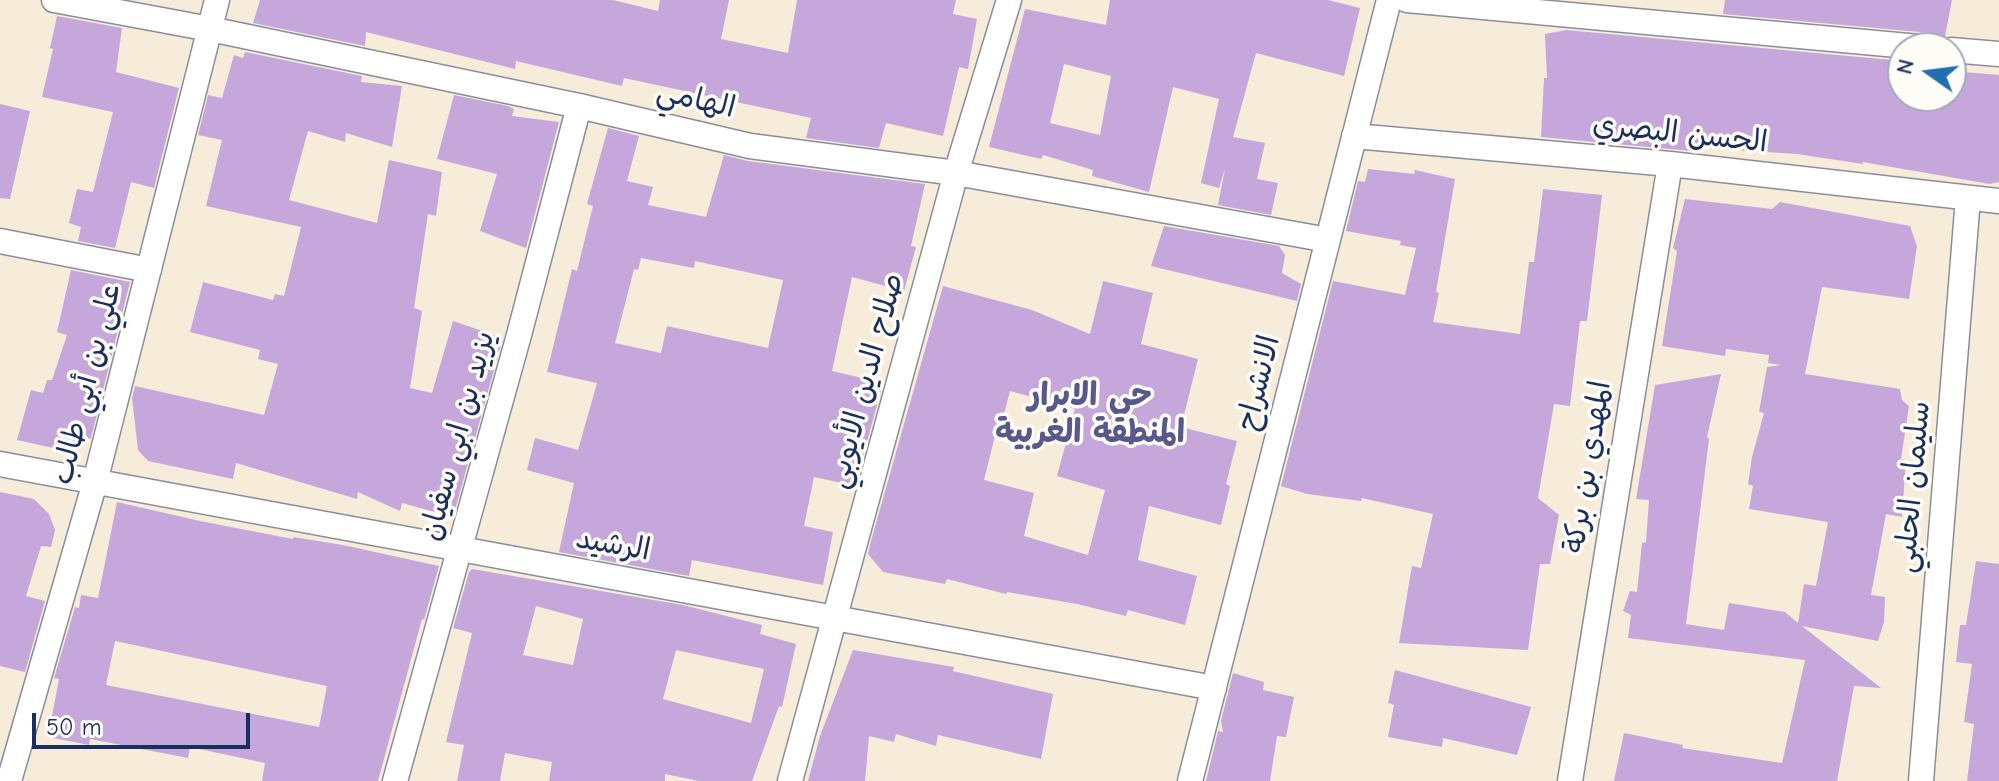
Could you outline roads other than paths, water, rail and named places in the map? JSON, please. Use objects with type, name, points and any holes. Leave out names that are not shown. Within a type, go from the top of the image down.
[{"type":"street","name":"الهامي","points":[[54,0],[210,29],[579,106],[750,146],[956,173],[1328,240]]},
{"type":"street","name":"علي بن أبي طالب","points":[[9,781],[95,482],[217,0]]},
{"type":"street","name":"صلاح الدين الأيوبي","points":[[790,781],[956,173],[1009,0]]},
{"type":"street","name":"الانشراح","points":[[1190,781],[1389,0]]},
{"type":"street","points":[[1407,0],[1887,44]]},
{"type":"street","points":[[1967,51],[1999,54]]},
{"type":"street","name":"يزيد بن ابي سفيان","points":[[395,781],[579,106]]},
{"type":"street","name":"الحسن البصري","points":[[1354,136],[1670,164],[1999,201]]},
{"type":"street","name":"المهدي بن بركة","points":[[1570,781],[1670,164]]},
{"type":"street","name":"سليمان الحلبي","points":[[1921,781],[1968,198]]},
{"type":"street","points":[[0,241],[149,270]]},
{"type":"street","name":"الرشيد","points":[[0,464],[1214,688]]},
{"type":"district","name":"حي الابرار المنطقة الغربية","points":[[1090,414]]}]
